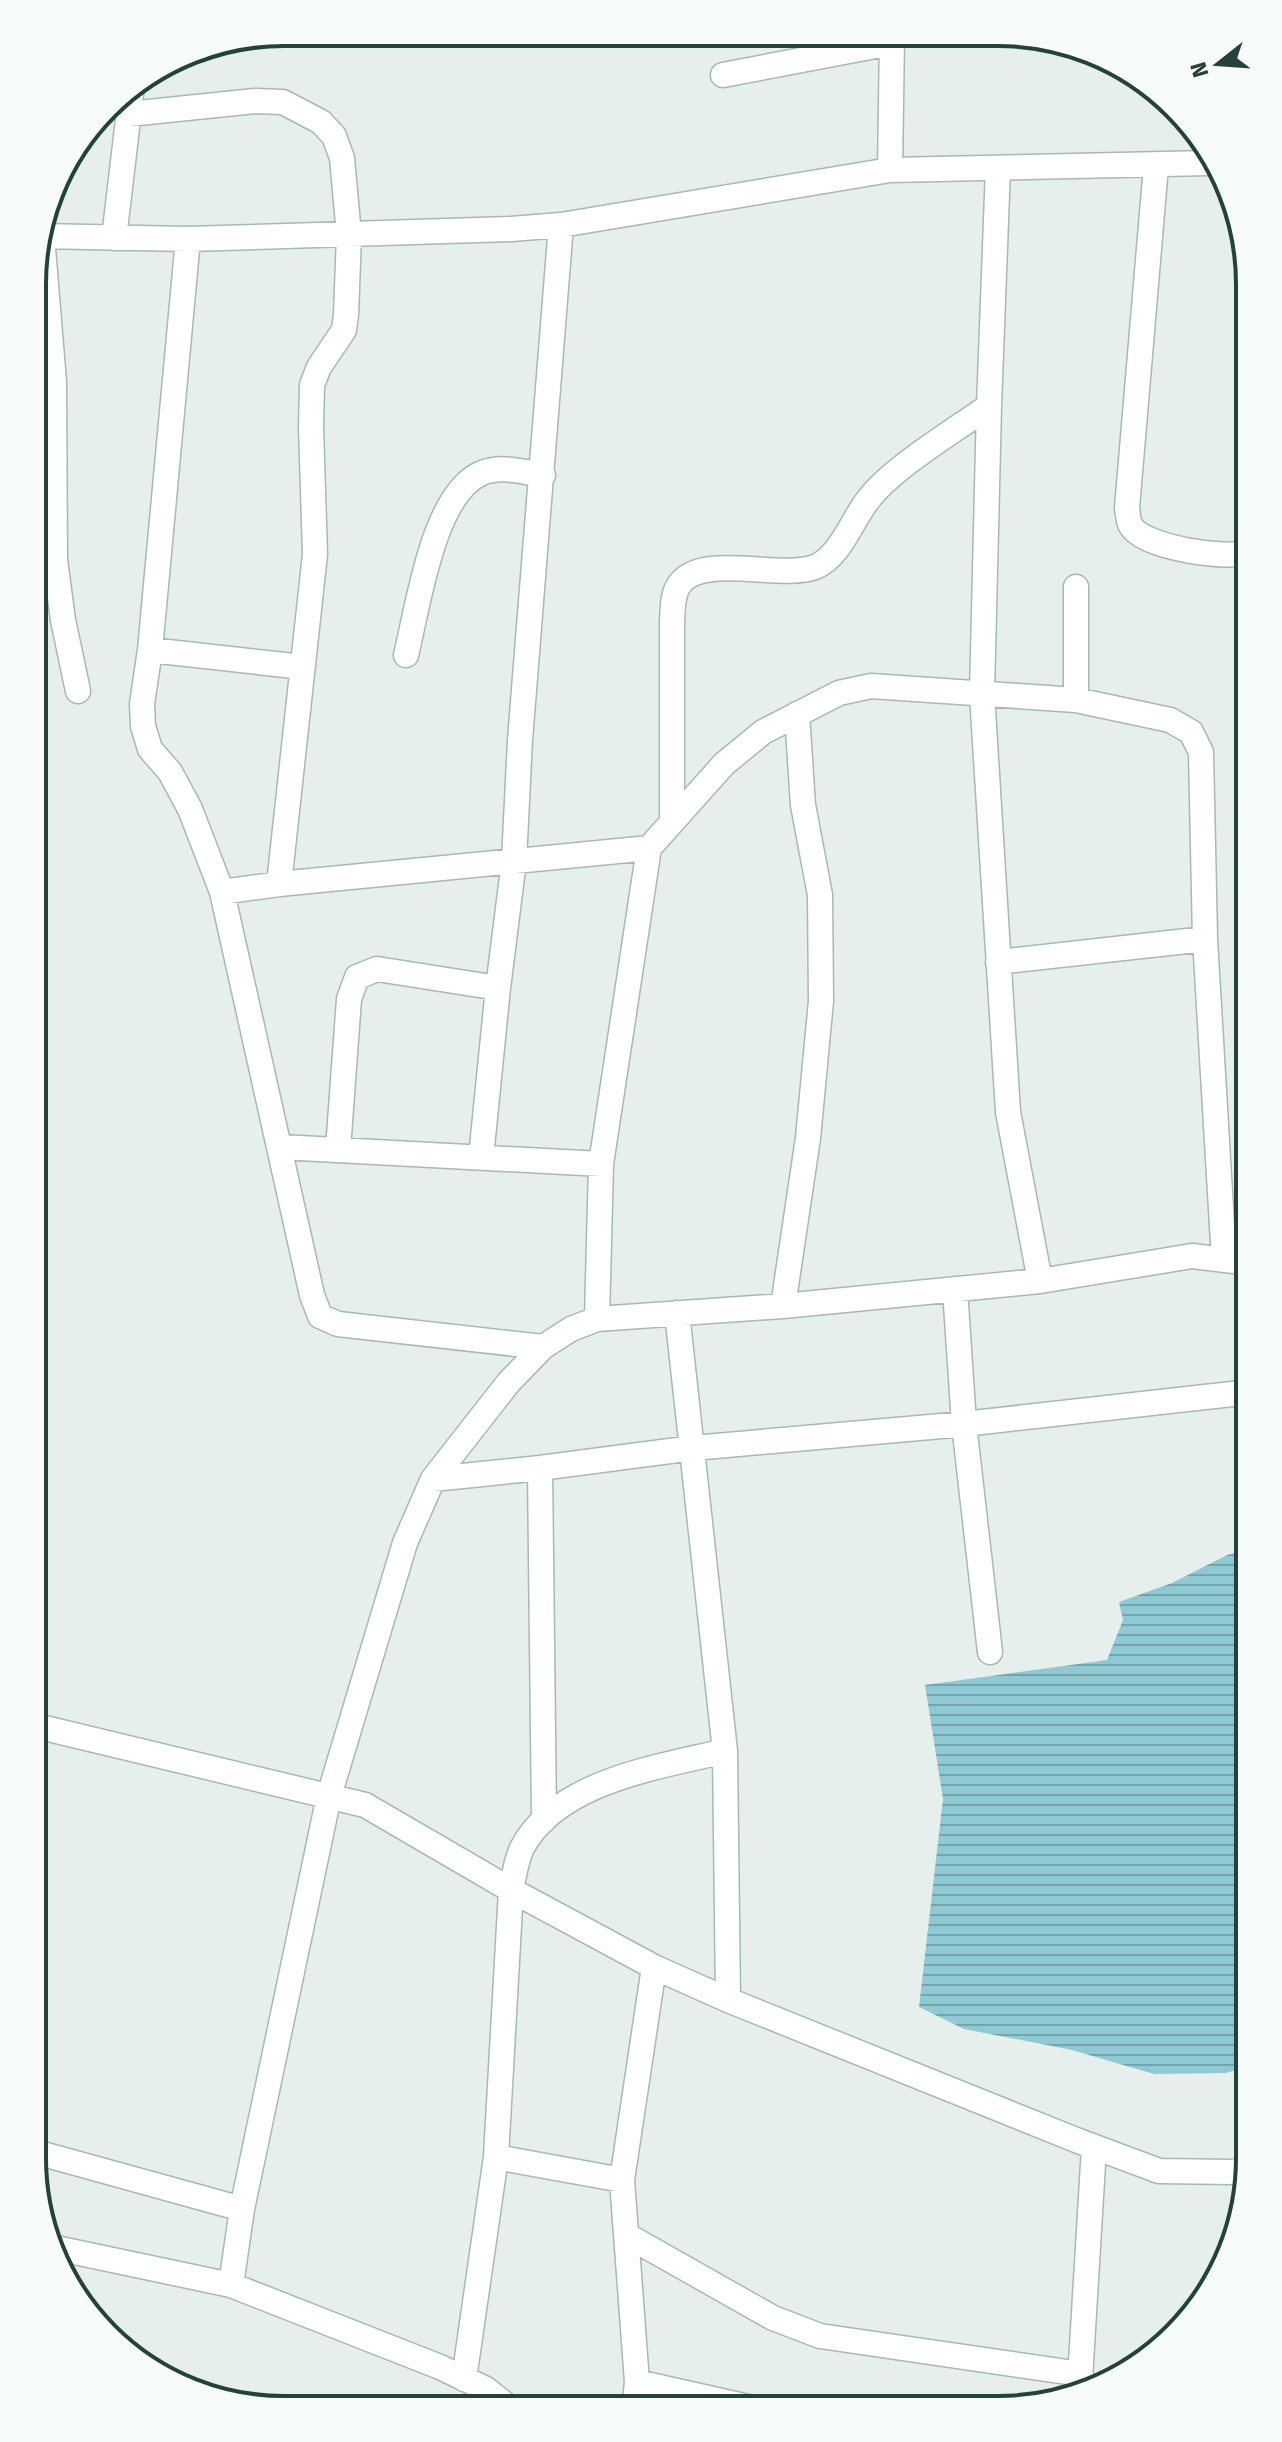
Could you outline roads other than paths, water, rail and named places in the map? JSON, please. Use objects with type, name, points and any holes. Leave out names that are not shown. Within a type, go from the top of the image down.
[{"type":"street","points":[[723,75],[862,46]]},
{"type":"street","points":[[890,170],[892,46]]},
{"type":"street","points":[[129,114],[255,101],[283,102],[321,122],[334,136],[342,158],[349,235],[344,330],[319,367],[312,385],[315,554],[279,884]]},
{"type":"street","points":[[114,238],[130,103]]},
{"type":"street","points":[[51,236],[188,239],[561,225],[890,170],[1202,163]]},
{"type":"street","points":[[1156,166],[1127,508],[1130,526],[1144,538],[1173,547],[1236,556]]},
{"type":"street","points":[[998,168],[982,694],[1008,1112],[1040,1281]]},
{"type":"street","points":[[481,1157],[514,861],[520,740],[561,225]]},
{"type":"street","points":[[188,239],[150,650],[142,704],[143,726],[150,749],[170,772],[190,809],[222,892],[312,1295],[320,1316],[338,1324],[543,1347]]},
{"type":"street","points":[[46,299],[54,382],[55,560],[63,620],[78,691]]},
{"type":"street","points":[[672,820],[672,621],[678,586],[691,573],[707,570],[815,567],[835,551],[869,499],[890,478],[989,406]]},
{"type":"street","points":[[406,655],[435,538],[445,511],[466,481],[484,472],[502,469],[543,475]]},
{"type":"street","points":[[1076,587],[1076,700]]},
{"type":"street","points":[[150,650],[303,667]]},
{"type":"street","points":[[597,1319],[601,1164],[649,848],[724,764],[763,732],[839,693],[871,686],[1076,700],[1170,720],[1191,732],[1201,752],[1205,939],[1224,1260]]},
{"type":"street","points":[[783,1306],[808,1138],[821,1001],[820,895],[803,805],[797,714]]},
{"type":"street","points":[[222,892],[649,848]]},
{"type":"street","points":[[998,962],[1205,939]]},
{"type":"street","points":[[338,1149],[349,999],[357,977],[377,969],[498,988]]},
{"type":"street","points":[[281,1147],[601,1164]]},
{"type":"street","points":[[231,2285],[242,2209],[329,1796],[405,1543],[433,1479],[509,1382],[543,1347],[571,1329],[597,1319],[783,1306],[1040,1281],[1192,1256],[1235,1261]]},
{"type":"street","points":[[955,1289],[964,1424],[990,1652]]},
{"type":"street","points":[[677,1313],[725,1751],[728,2000]]},
{"type":"street","points":[[433,1479],[693,1448],[964,1424],[1235,1394]]},
{"type":"street","points":[[540,1468],[544,1820]]},
{"type":"street","points":[[46,1728],[365,1805],[511,1890],[654,1967],[728,2000],[1159,2171],[1235,2171]]},
{"type":"street","points":[[464,2379],[496,2157],[511,1890],[522,1848],[544,1820],[585,1792],[627,1775],[725,1751]]},
{"type":"street","points":[[635,2396],[628,2236],[622,2180],[654,1967]]},
{"type":"street","points":[[1080,2381],[1094,2147]]},
{"type":"street","points":[[46,2155],[242,2209]]},
{"type":"street","points":[[496,2157],[622,2180]]},
{"type":"street","points":[[628,2236],[773,2318],[820,2336],[1073,2384]]},
{"type":"street","points":[[65,2250],[231,2285],[464,2379],[495,2396]]},
{"type":"street","points":[[637,2382],[699,2396]]},
{"type":"water","points":[[1235,1553],[1235,2070],[1154,2074],[1072,2050],[964,2029],[919,2007],[943,1799],[925,1685],[1107,1660],[1123,1620],[1119,1602],[1172,1583]]}]
